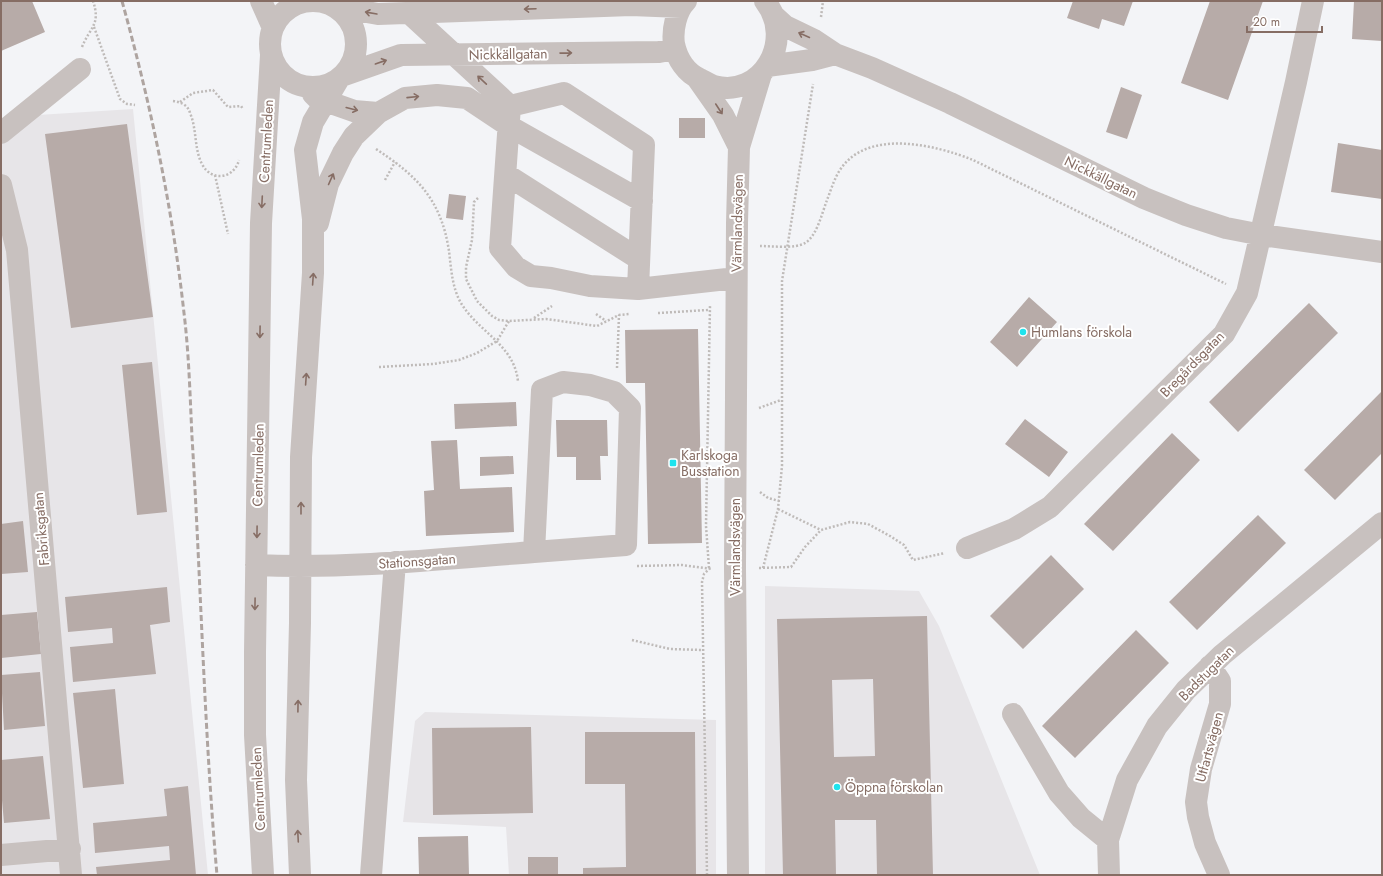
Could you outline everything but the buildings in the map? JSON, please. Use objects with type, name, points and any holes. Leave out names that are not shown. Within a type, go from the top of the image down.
[{"type":"street","points":[[261,1],[273,28]]},
{"type":"street","name":"Bregårdsgatan","points":[[967,548],[1014,529],[1050,507],[1224,334],[1247,294],[1262,235],[1313,1]]},
{"type":"street","points":[[378,113],[354,111],[317,98],[305,87],[287,78],[278,70],[271,55],[270,41],[273,28],[278,19],[290,8],[305,2],[326,3],[378,14],[684,4],[674,27],[675,49]]},
{"type":"street","points":[[300,875],[296,780],[301,457],[313,273],[313,219],[305,150],[313,122],[341,77],[353,62],[356,36],[346,16],[326,3]]},
{"type":"street","name":"Nickkällgatan","points":[[769,9],[785,26],[814,40],[835,54],[872,68],[950,103],[1144,198],[1186,215],[1226,228],[1262,235],[1382,252]]},
{"type":"street","name":"Värmlandsvägen","points":[[738,875],[735,568],[736,278],[739,147],[764,70],[772,59],[778,41],[777,28],[769,9]]},
{"type":"street","points":[[409,13],[454,54],[510,116],[507,175],[500,248],[516,267],[531,276],[551,278],[590,286],[638,289],[736,278]]},
{"type":"street","name":"Nickkällgatan","points":[[341,77],[401,55],[659,52],[675,49]]},
{"type":"street","name":"Värmlandsvägen","points":[[675,49],[683,65],[696,78],[723,115],[739,147]]},
{"type":"street","points":[[696,78],[713,86],[732,87],[745,83],[764,70],[835,54]]},
{"type":"street","name":"Centrumleden","points":[[263,875],[255,735],[256,566],[261,223],[271,55]]},
{"type":"street","points":[[1,133],[80,69]]},
{"type":"street","points":[[305,87],[323,87],[341,77]]},
{"type":"street","points":[[510,116],[564,93],[644,145],[638,289]]},
{"type":"street","points":[[313,243],[328,184],[343,153],[354,136],[378,113],[405,98],[437,95],[467,98],[510,116],[642,201]]},
{"type":"street","points":[[507,175],[639,259]]},
{"type":"street","name":"Fabriksgatan","points":[[1,185],[17,250],[72,875]]},
{"type":"street","points":[[534,552],[542,390],[563,382],[590,385],[614,392]]},
{"type":"street","name":"Stationsgatan","points":[[256,566],[300,567],[395,562],[626,545],[630,408],[614,392]]},
{"type":"street","name":"Badstugatan","points":[[1109,875],[1108,840],[1127,780],[1158,726],[1186,690],[1222,655],[1382,523]]},
{"type":"street","points":[[371,875],[395,562]]},
{"type":"street","name":"Utfartsvägen","points":[[1210,666],[1220,681],[1220,704],[1201,769],[1196,802],[1198,817],[1205,843],[1218,875]]},
{"type":"street","points":[[1013,714],[1059,793],[1080,818],[1108,840]]},
{"type":"street","points":[[1,855],[70,849]]},
{"type":"path","points":[[93,1],[96,19],[94,27],[116,90],[120,99],[127,104],[135,105]]},
{"type":"path","points":[[821,20],[823,1]]},
{"type":"path","points":[[813,81],[786,246],[781,303],[782,452],[779,501],[763,568],[791,567],[805,546],[821,530],[850,522],[868,524],[904,545],[913,560],[967,548]]},
{"type":"path","points":[[180,102],[193,93],[213,90],[228,107],[241,106]]},
{"type":"path","points":[[173,101],[180,102],[190,112],[202,165],[215,175],[221,177],[228,175],[235,169],[240,154]]},
{"type":"path","points":[[354,136],[395,162],[416,179],[439,215],[448,245],[456,293],[460,303],[497,341]]},
{"type":"path","points":[[786,246],[805,244],[810,238],[841,169],[852,157],[866,149],[883,145],[903,144],[951,152],[973,160],[1199,272],[1247,294]]},
{"type":"path","points":[[385,180],[395,162]]},
{"type":"path","points":[[215,175],[228,234]]},
{"type":"path","points":[[466,275],[469,271]]},
{"type":"path","points":[[534,318],[552,306]]},
{"type":"path","points":[[614,392],[617,377],[619,315],[617,307]]},
{"type":"path","points":[[656,313],[708,310]]},
{"type":"path","points":[[596,314],[606,321]]},
{"type":"path","points":[[619,315],[634,314]]},
{"type":"path","points":[[379,367],[433,364],[459,360],[478,353],[497,341],[509,322]]},
{"type":"path","points":[[708,326],[712,334]]},
{"type":"path","points":[[757,408],[781,400]]},
{"type":"path","points":[[756,489],[768,498],[779,501]]},
{"type":"path","points":[[778,509],[821,530]]},
{"type":"path","points":[[706,526],[710,517]]},
{"type":"path","points":[[707,875],[702,582],[704,574],[709,569]]},
{"type":"path","points":[[632,640],[670,650],[703,650]]},
{"type":"shaded area","points":[[133,109],[208,875],[1,875],[1,140],[38,115]]},
{"type":"shaded area","points":[[765,586],[919,591],[939,626],[1040,875],[765,875]]},
{"type":"shaded area","points":[[425,712],[716,720],[716,875],[509,875],[506,827],[403,822],[415,721]]},
{"type":"railway","points":[[122,1],[151,117],[167,195],[186,328],[209,766],[217,875]]},
{"type":"place","name":"Humlans förskola","points":[[1023,332]]},
{"type":"place","name":"Karlskoga Busstation","points":[[673,463]]},
{"type":"place","name":"Öppna förskolan","points":[[837,787]]}]
